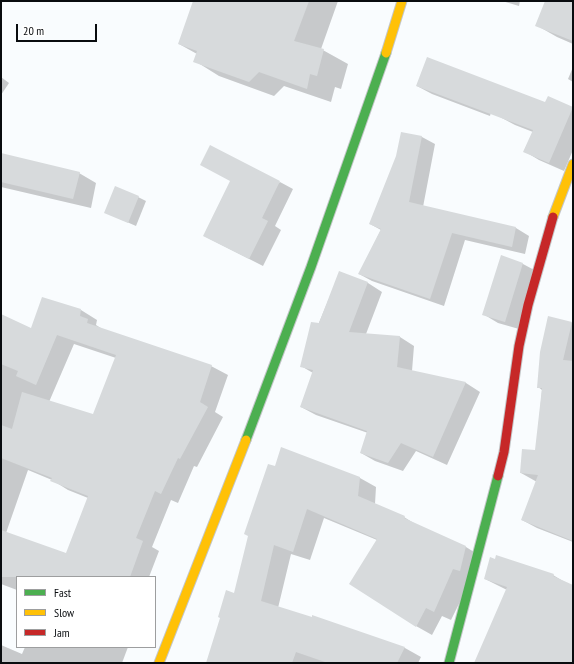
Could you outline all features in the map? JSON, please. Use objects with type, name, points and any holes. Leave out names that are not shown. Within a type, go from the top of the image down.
[{"type":"main road","points":[[159,663],[228,489],[311,267],[392,36],[402,1]]},
{"type":"main road","points":[[449,663],[504,452],[519,346],[528,305],[554,215],[573,164]]},
{"type":"building","points":[[193,1],[309,1],[294,41],[324,49],[317,76],[310,74],[307,89],[259,72],[249,82],[193,62],[197,51],[178,44]]},
{"type":"building","points":[[545,1],[573,1],[573,41],[535,26]]},
{"type":"building","points":[[427,57],[545,102],[548,96],[573,107],[549,163],[523,152],[533,130],[416,86]]},
{"type":"building","points":[[401,132],[422,136],[409,202],[516,227],[512,247],[452,233],[430,299],[358,274],[381,229],[369,224],[396,156]]},
{"type":"building","points":[[210,145],[280,181],[262,218],[268,221],[249,259],[203,236],[230,181],[200,165]]},
{"type":"building","points":[[1,153],[80,172],[73,199],[1,182]]},
{"type":"building","points":[[115,186],[139,196],[128,223],[104,213]]},
{"type":"building","points":[[501,255],[523,263],[505,322],[482,315]]},
{"type":"building","points":[[339,271],[368,282],[349,332],[400,336],[397,367],[466,382],[433,457],[401,443],[388,463],[360,453],[367,431],[300,407],[313,370],[300,367],[311,322],[319,323]]},
{"type":"building","points":[[42,297],[81,309],[80,316],[88,319],[87,323],[212,365],[200,402],[208,407],[180,459],[178,458],[161,494],[155,491],[136,538],[143,541],[130,576],[1,577],[1,530],[66,553],[88,496],[50,481],[52,478],[1,458],[1,425],[12,429],[22,392],[93,414],[116,355],[57,335],[36,385],[16,376],[18,371],[1,364],[1,314],[31,328]]},
{"type":"building","points":[[548,316],[572,322],[563,360],[573,361],[573,541],[521,520],[538,475],[520,473],[522,449],[535,450],[542,388],[537,388],[540,352]]},
{"type":"building","points":[[281,447],[360,477],[358,496],[405,516],[404,518],[466,546],[460,571],[453,569],[434,612],[426,608],[416,627],[349,584],[377,539],[307,509],[293,552],[274,545],[261,601],[312,617],[312,615],[405,647],[397,663],[328,663],[296,652],[292,663],[206,663],[220,618],[218,617],[226,590],[234,593],[248,536],[244,534],[268,464],[275,466]]},
{"type":"building","points":[[496,555],[554,574],[553,576],[573,585],[573,663],[474,663],[507,587],[484,579],[490,557],[495,559]]},
{"type":"traffic: fast","points":[[246,440],[311,267],[386,53]]},
{"type":"traffic: fast","points":[[449,663],[498,476]]},
{"type":"traffic: slow","points":[[386,53],[402,1]]},
{"type":"traffic: slow","points":[[553,217],[573,164]]},
{"type":"traffic: slow","points":[[159,663],[246,440]]},
{"type":"traffic: jam","points":[[498,476],[504,452],[519,346],[528,305],[553,217]]}]
